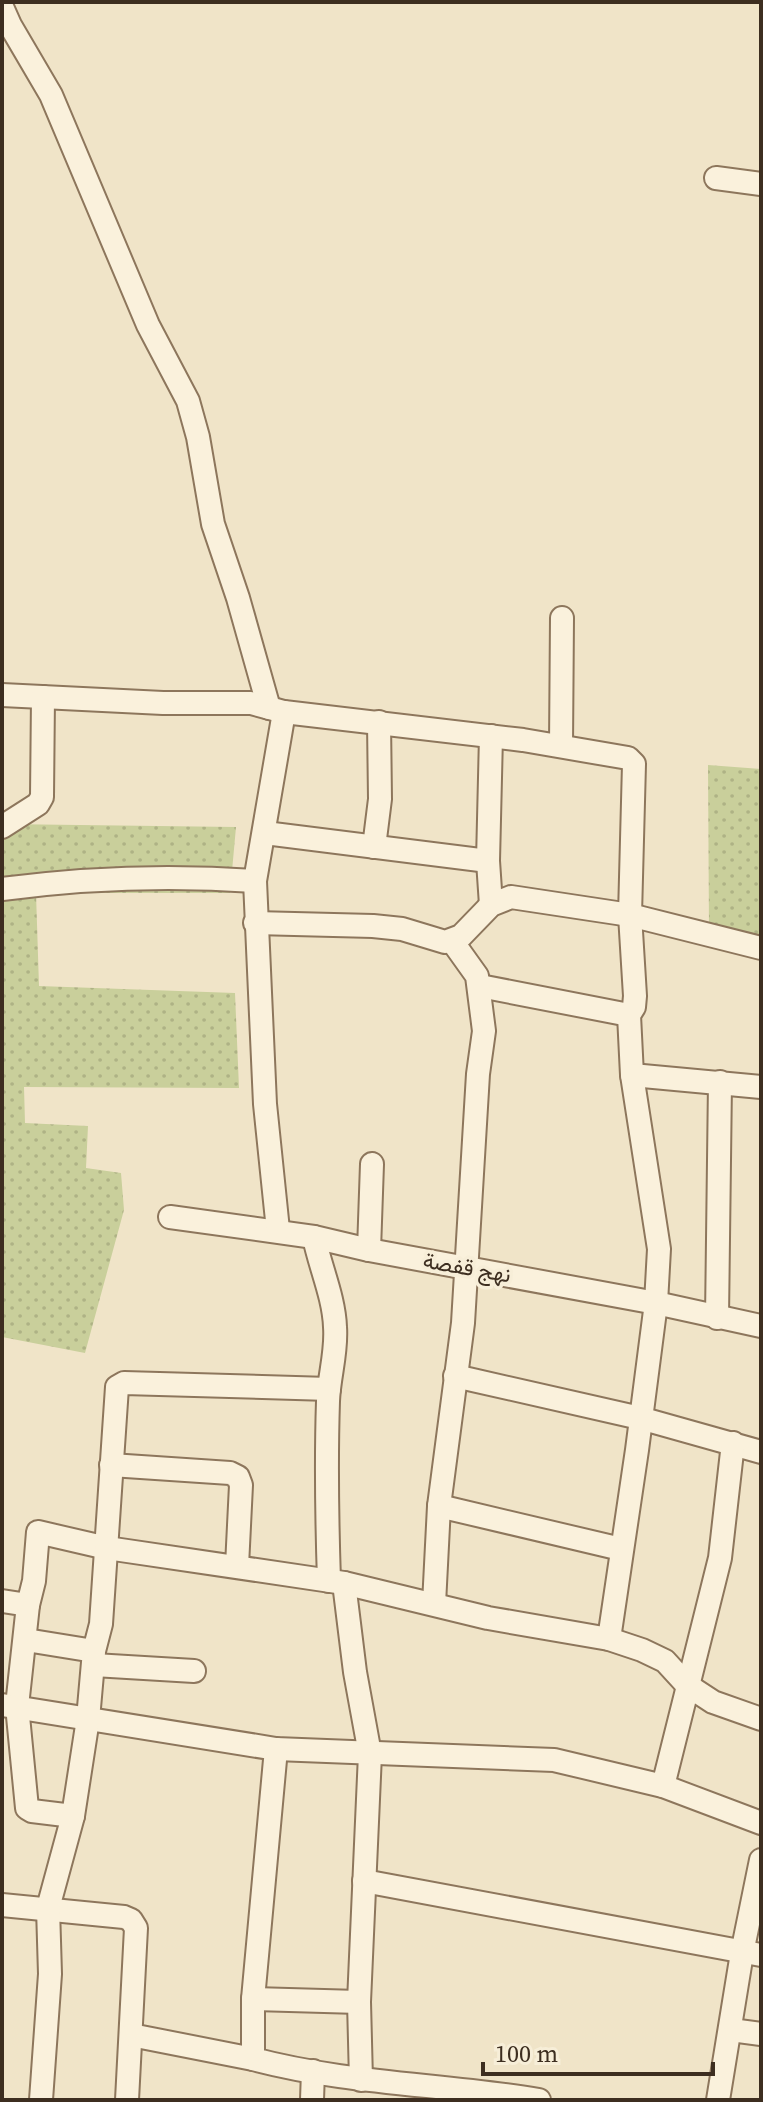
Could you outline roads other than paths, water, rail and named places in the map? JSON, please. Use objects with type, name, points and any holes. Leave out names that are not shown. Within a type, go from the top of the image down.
[{"type":"street","points":[[2,7],[51,95],[148,325],[188,401],[198,437],[213,524],[277,710],[265,833],[255,881],[255,923],[265,1104],[278,1230]]},
{"type":"street","points":[[716,178],[761,184]]},
{"type":"street","points":[[561,745],[562,618]]},
{"type":"street","points":[[2,695],[163,703],[251,703],[277,710],[561,745],[628,758],[634,764],[630,915],[635,996],[629,1015],[632,1075],[659,1243],[656,1303],[609,1639]]},
{"type":"street","points":[[2,827],[38,804],[42,797],[43,697]]},
{"type":"street","points":[[374,847],[380,799],[379,722]]},
{"type":"street","points":[[491,736],[488,861],[491,905]]},
{"type":"street","points":[[265,833],[488,861]]},
{"type":"street","points":[[2,889],[54,882],[199,877],[255,881]]},
{"type":"street","points":[[255,923],[373,926],[402,929],[445,942],[461,936],[491,905],[511,897],[630,915],[761,948]]},
{"type":"street","points":[[434,1604],[439,1506],[467,1268],[478,1074],[484,1050],[480,986],[471,966],[452,941]]},
{"type":"street","points":[[480,986],[629,1015]]},
{"type":"street","points":[[632,1075],[761,1087]]},
{"type":"street","points":[[717,1318],[720,1082]]},
{"type":"street","points":[[369,1250],[372,1164]]},
{"type":"street","name":"نهج قفصة","points":[[170,1217],[278,1230],[761,1326]]},
{"type":"street","points":[[314,1237],[335,1318],[336,1347],[329,1389],[325,1482],[336,1582],[370,1754],[359,2002],[361,2080]]},
{"type":"street","points":[[455,1376],[640,1418],[761,1452]]},
{"type":"street","points":[[41,2100],[50,1974],[48,1908],[73,1816],[101,1624],[117,1387],[124,1383],[329,1389]]},
{"type":"street","points":[[663,1786],[720,1558],[733,1443]]},
{"type":"street","points":[[111,1465],[230,1473],[238,1477],[241,1485],[237,1566]]},
{"type":"street","points":[[439,1506],[621,1549]]},
{"type":"street","points":[[73,1816],[27,1808],[10,1706],[26,1640],[38,1532],[107,1548],[336,1582],[488,1618],[609,1639],[665,1661],[687,1685],[713,1702],[761,1719]]},
{"type":"street","points":[[2,1601],[28,1605]]},
{"type":"street","points":[[26,1640],[94,1658],[194,1671]]},
{"type":"street","points":[[10,1706],[276,1749],[554,1760],[663,1786],[761,1823]]},
{"type":"street","points":[[253,2059],[253,1999],[276,1749]]},
{"type":"street","points":[[718,2100],[731,2030],[752,1954],[761,1860]]},
{"type":"street","points":[[364,1881],[752,1954]]},
{"type":"street","points":[[2,1905],[124,1917],[134,1923],[127,2100]]},
{"type":"street","points":[[253,1999],[359,2002]]},
{"type":"street","points":[[731,2030],[761,2034]]},
{"type":"street","points":[[131,2035],[419,2093],[498,2093],[539,2100]]},
{"type":"street","points":[[312,2100],[313,2071]]}]
